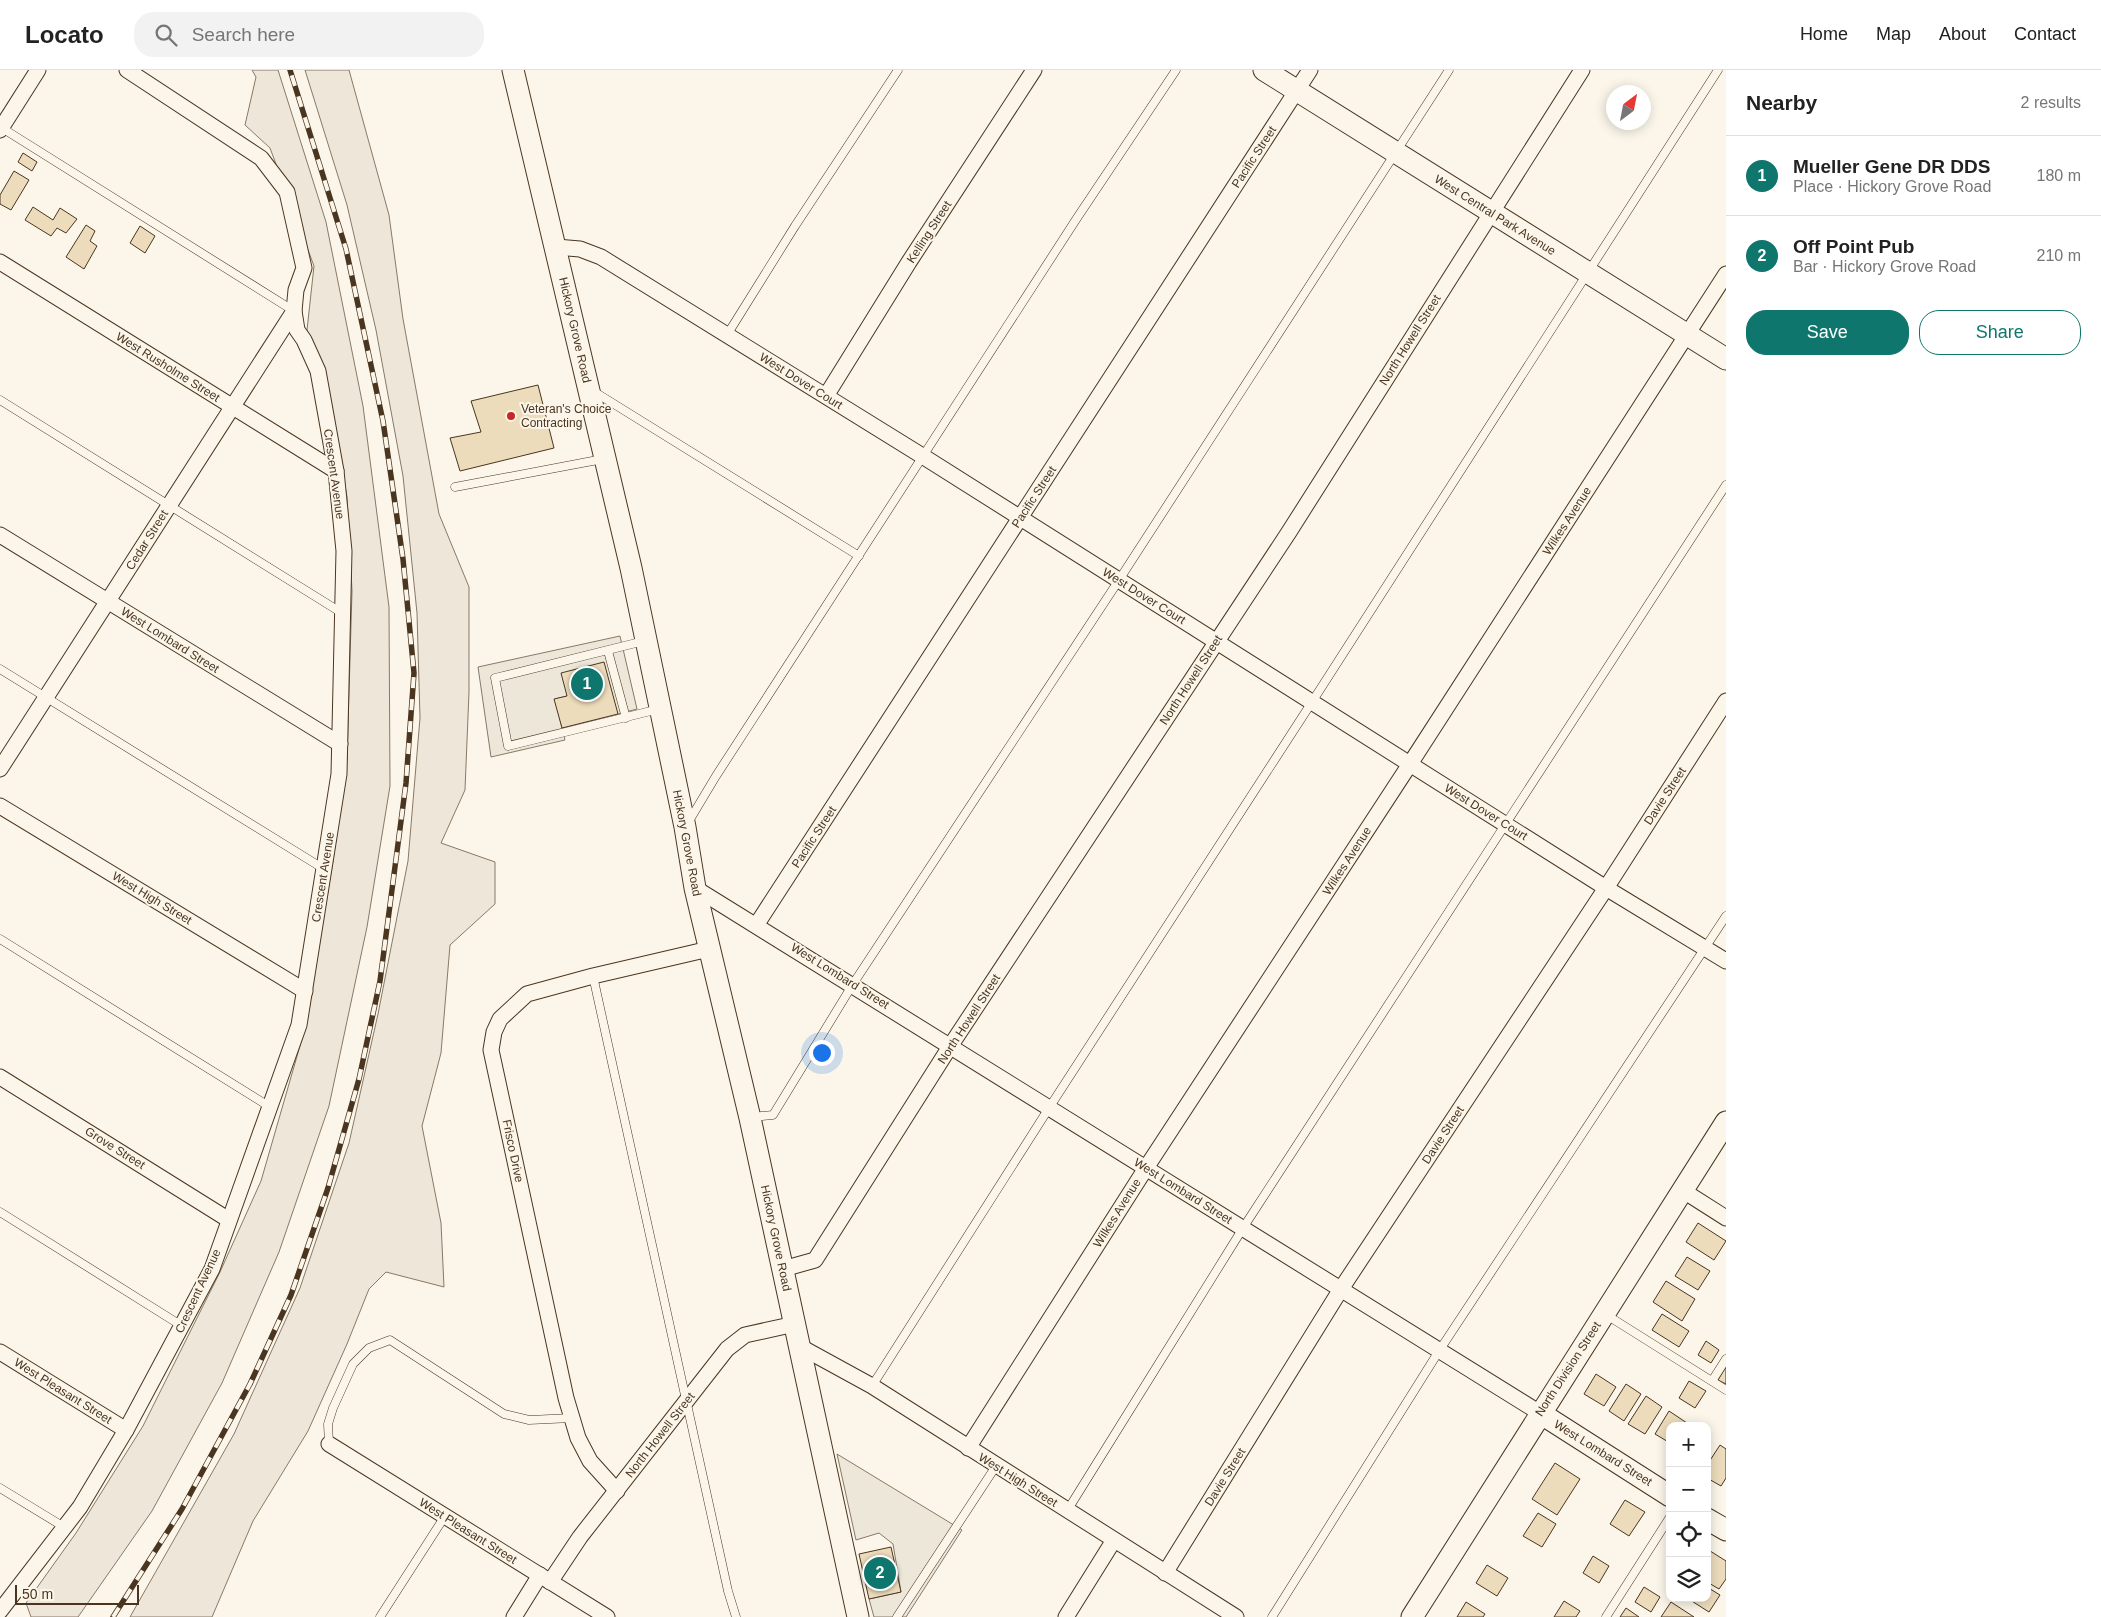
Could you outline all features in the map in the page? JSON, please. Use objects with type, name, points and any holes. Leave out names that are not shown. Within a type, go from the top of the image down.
[{"type":"main road","name":"Hickory Grove Road","points":[[513,70],[556,247],[646,640],[685,827],[695,888],[750,1118],[858,1617]]},
{"type":"main road","name":"West Central Park Avenue","points":[[1264,70],[1726,359]]},
{"type":"main road","name":"North Division Street","points":[[1412,1617],[1726,1122]]},
{"type":"main road","name":"West Lombard Street","points":[[1540,1414],[1666,1493]]},
{"type":"main road","points":[[1711,1521],[1726,1530]]},
{"type":"street","points":[[1,129],[5,110],[38,70]]},
{"type":"street","name":"Crescent Avenue","points":[[0,1612],[80,1507],[126,1430],[212,1268],[299,1025],[339,774],[344,550],[336,471],[318,371],[304,340],[297,330],[294,310],[296,290],[304,268],[287,192],[261,158],[127,70]]},
{"type":"street","name":"Kelling Street","points":[[826,396],[909,262],[1034,70]]},
{"type":"street","name":"Pacific Street","points":[[757,924],[1310,70]]},
{"type":"street","name":"North Howell Street","points":[[783,1269],[816,1260],[951,1045],[1289,532],[1582,70]]},
{"type":"street","name":"West Dover Court","points":[[556,247],[580,249],[601,257],[924,457],[1606,888],[1726,961]]},
{"type":"street","name":"West Rusholme Street","points":[[0,262],[336,471]]},
{"type":"street","name":"Wilkes Avenue","points":[[968,1448],[1146,1168],[1410,764],[1726,274]]},
{"type":"street","name":"Cedar Street","points":[[0,769],[294,310]]},
{"type":"street","name":"West Lombard Street","points":[[0,535],[340,744]]},
{"type":"street","name":"Davie Street","points":[[1165,1573],[1341,1289],[1606,888],[1726,701]]},
{"type":"street","name":"West High Street","points":[[0,806],[305,990]]},
{"type":"street","name":"West Lombard Street","points":[[695,888],[757,924],[1540,1414]]},
{"type":"street","name":"Frisco Drive","points":[[617,1491],[590,1462],[578,1438],[566,1398],[491,1050],[494,1032],[500,1019],[527,994],[593,976],[709,949]]},
{"type":"street","name":"Grove Street","points":[[0,1076],[229,1220]]},
{"type":"street","points":[[1682,1190],[1726,1218]]},
{"type":"street","name":"North Howell Street","points":[[514,1617],[617,1491],[728,1349],[745,1335],[795,1324]]},
{"type":"street","name":"West High Street","points":[[799,1346],[872,1386],[1236,1617]]},
{"type":"street","name":"West Pleasant Street","points":[[0,1352],[126,1430]]},
{"type":"street","name":"West Pleasant Street","points":[[329,1444],[607,1617]]},
{"type":"street","points":[[1066,1617],[1114,1540]]},
{"type":"lane","points":[[727,335],[795,226],[898,70]]},
{"type":"lane","points":[[685,827],[716,776],[1077,218],[1176,70]]},
{"type":"lane","points":[[750,1118],[773,1115],[853,984],[1119,580],[1449,70]]},
{"type":"lane","points":[[872,1386],[1718,70]]},
{"type":"lane","points":[[1,129],[294,310]]},
{"type":"lane","points":[[589,390],[604,397],[859,556]]},
{"type":"lane","points":[[0,400],[343,613]]},
{"type":"lane","points":[[454,487],[605,459]]},
{"type":"lane","points":[[1067,1511],[1243,1228],[1726,484]]},
{"type":"lane","points":[[646,640],[495,678],[508,746],[660,708]]},
{"type":"lane","points":[[608,651],[626,718]]},
{"type":"lane","points":[[0,669],[324,869]]},
{"type":"lane","points":[[1272,1617],[1439,1351],[1726,916]]},
{"type":"lane","points":[[0,939],[270,1107]]},
{"type":"lane","points":[[593,976],[728,1591],[736,1617]]},
{"type":"lane","points":[[0,1212],[182,1326]]},
{"type":"lane","points":[[1604,1313],[1726,1390]]},
{"type":"lane","points":[[329,1444],[328,1424],[333,1408],[353,1364],[369,1348],[390,1340],[504,1414],[529,1420],[572,1418]]},
{"type":"lane","points":[[1712,1381],[1726,1359]]},
{"type":"lane","points":[[897,1617],[996,1466]]},
{"type":"lane","points":[[0,1488],[64,1528]]},
{"type":"lane","points":[[380,1617],[445,1516]]},
{"type":"lane","points":[[1606,1617],[1666,1523]]},
{"type":"shaded area","points":[[252,70],[278,70],[326,222],[363,406],[389,607],[390,786],[367,927],[329,1106],[279,1252],[222,1383],[152,1511],[78,1617],[31,1617],[26,1603],[76,1533],[143,1426],[220,1272],[261,1181],[304,1032],[333,861],[347,760],[352,591],[347,497],[327,381],[307,330],[314,266],[270,148],[245,125],[256,77]]},
{"type":"shaded area","points":[[305,70],[349,70],[389,215],[403,319],[439,514],[469,587],[469,692],[465,790],[441,843],[495,862],[495,904],[450,945],[441,1053],[422,1126],[441,1223],[444,1287],[386,1272],[369,1289],[308,1431],[253,1521],[212,1617],[130,1617],[234,1434],[300,1288],[349,1143],[378,1014],[408,861],[420,718],[417,613],[403,476],[376,330],[347,205]]},
{"type":"shaded area","points":[[620,636],[637,709],[618,714],[567,696],[555,699],[565,740],[491,757],[478,667]]},
{"type":"shaded area","points":[[837,1454],[962,1530],[906,1617],[874,1617],[869,1599],[901,1592],[893,1544],[879,1533],[856,1540]]},
{"type":"building","points":[[23,153],[37,162],[32,171],[18,162]]},
{"type":"building","points":[[14,171],[29,180],[11,210],[0,204],[0,195]]},
{"type":"building","points":[[33,207],[53,220],[60,208],[77,219],[66,233],[57,228],[51,236],[25,220]]},
{"type":"building","points":[[86,225],[95,231],[90,241],[97,246],[84,269],[66,257]]},
{"type":"building","points":[[140,226],[155,236],[145,253],[130,243]]},
{"type":"building","name":"Veteran's Choice Contracting","points":[[538,385],[554,448],[460,471],[450,438],[481,432],[471,401]]},
{"type":"building","points":[[604,662],[618,714],[562,728],[554,699],[567,696],[561,673]]},
{"type":"building","points":[[1698,1223],[1726,1241],[1714,1260],[1686,1242]]},
{"type":"building","points":[[1687,1257],[1710,1271],[1698,1290],[1675,1276]]},
{"type":"building","points":[[1666,1281],[1695,1299],[1682,1321],[1653,1302]]},
{"type":"building","points":[[1662,1314],[1689,1331],[1679,1347],[1652,1330]]},
{"type":"building","points":[[1706,1341],[1719,1350],[1711,1363],[1698,1355]]},
{"type":"building","points":[[1726,1367],[1726,1384],[1718,1380]]},
{"type":"building","points":[[1596,1374],[1616,1387],[1604,1406],[1584,1394]]},
{"type":"building","points":[[1689,1381],[1706,1391],[1695,1408],[1679,1398]]},
{"type":"building","points":[[1626,1384],[1641,1394],[1624,1421],[1609,1411]]},
{"type":"building","points":[[1646,1396],[1662,1407],[1645,1434],[1628,1424]]},
{"type":"building","points":[[1669,1411],[1686,1422],[1666,1422],[1666,1441],[1655,1434]]},
{"type":"building","points":[[1720,1445],[1726,1449],[1726,1478],[1721,1486],[1711,1480],[1711,1459]]},
{"type":"building","points":[[1555,1463],[1580,1479],[1557,1515],[1532,1499]]},
{"type":"building","points":[[1625,1500],[1645,1512],[1629,1536],[1610,1524]]},
{"type":"building","points":[[1538,1513],[1556,1524],[1542,1547],[1523,1536]]},
{"type":"building","points":[[891,1547],[901,1592],[869,1599],[859,1554]]},
{"type":"building","points":[[1711,1552],[1726,1561],[1726,1579],[1719,1589],[1711,1584]]},
{"type":"building","points":[[1593,1556],[1609,1566],[1599,1583],[1583,1573]]},
{"type":"building","points":[[1487,1565],[1508,1578],[1497,1596],[1476,1583]]},
{"type":"building","points":[[1644,1587],[1660,1597],[1651,1612],[1635,1602]]},
{"type":"building","points":[[1711,1589],[1720,1595],[1709,1612],[1693,1602],[1711,1602]]},
{"type":"building","points":[[1564,1601],[1580,1611],[1576,1617],[1554,1617]]},
{"type":"building","points":[[1466,1602],[1485,1614],[1483,1617],[1457,1617]]},
{"type":"building","points":[[1671,1602],[1694,1617],[1661,1617]]},
{"type":"building","points":[[1626,1608],[1639,1617],[1620,1617]]},
{"type":"railway","points":[[113,1617],[182,1509],[250,1384],[291,1295],[328,1188],[359,1079],[380,981],[406,783],[414,673],[403,559],[383,421],[346,249],[290,70]]},
{"type":"place","name":"Veteran's Choice Contracting","points":[[511,416]]},
{"type":"place","name":"Mueller Gene DR DDS","points":[[587,684]]},
{"type":"place","name":"Off Point Pub","points":[[880,1573]]}]
